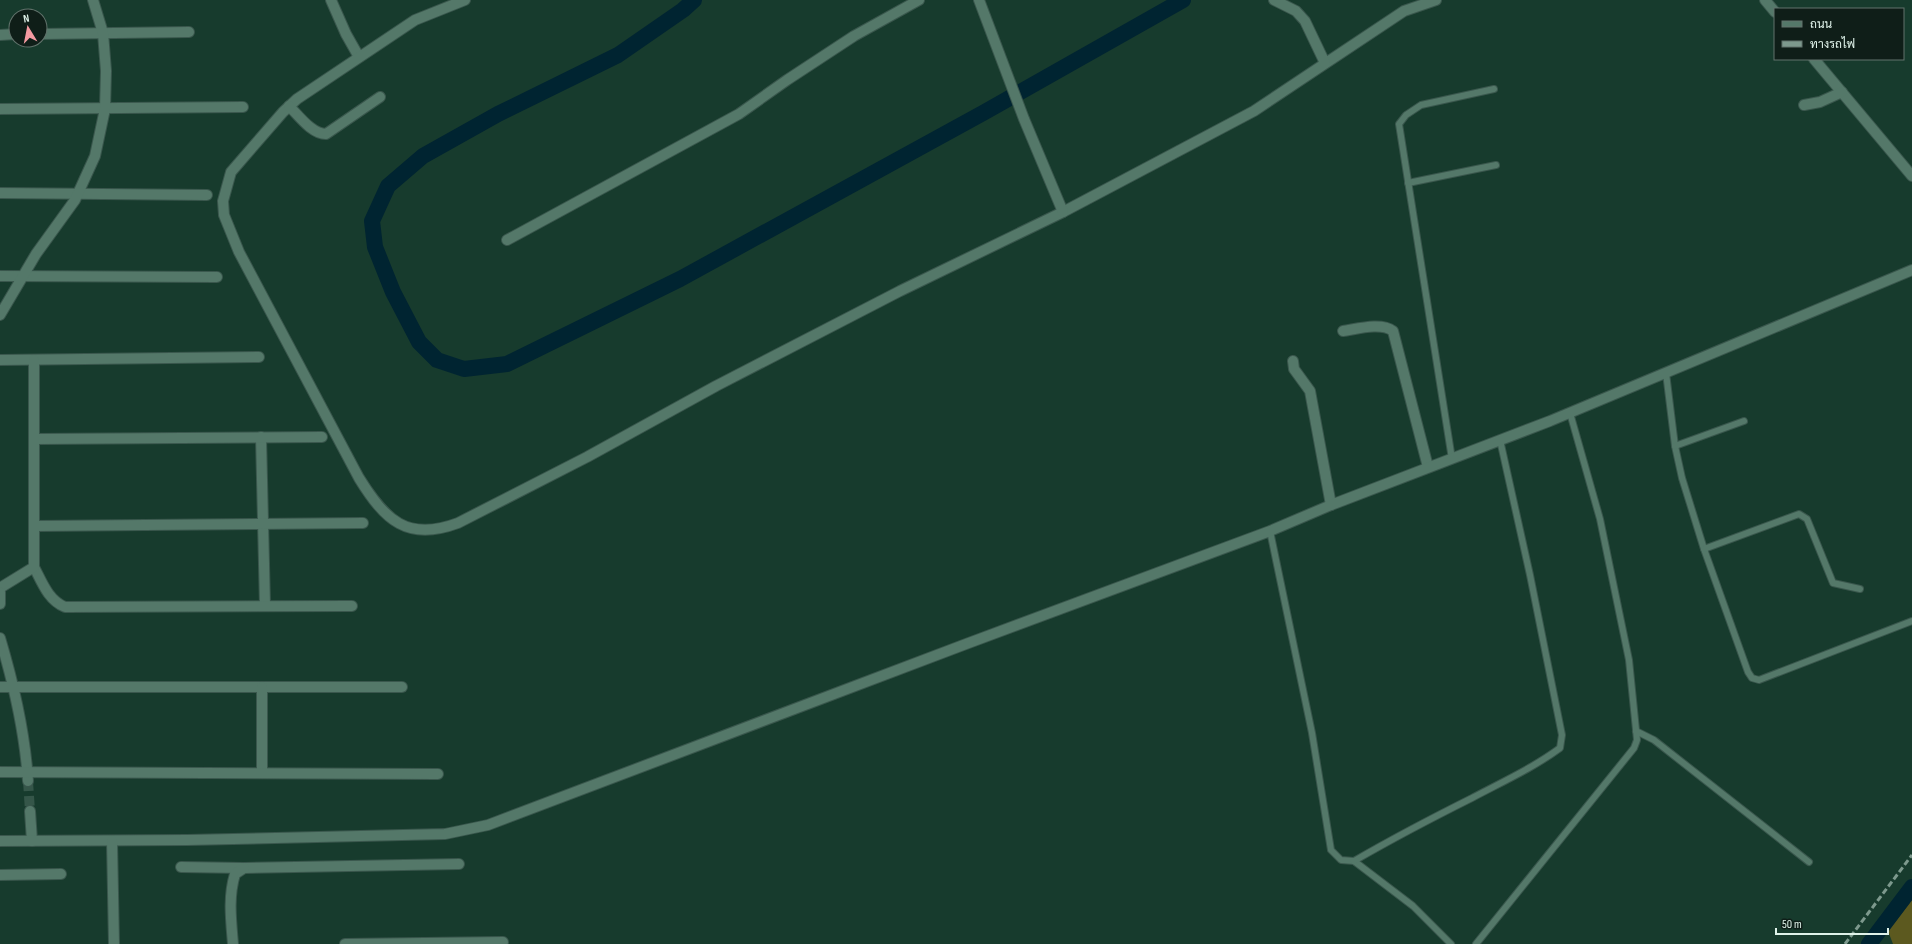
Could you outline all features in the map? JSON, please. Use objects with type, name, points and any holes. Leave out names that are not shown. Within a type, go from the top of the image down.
[{"type":"street","points":[[0,315],[36,254],[75,200],[95,156],[105,109],[106,71],[103,33],[93,0]]},
{"type":"street","points":[[331,0],[346,34],[359,57]]},
{"type":"street","points":[[465,0],[415,20],[289,106],[231,172],[223,201],[224,215],[239,252],[359,478],[374,502],[386,514],[400,524],[414,529],[428,531],[458,524],[587,457],[737,375],[900,291],[1063,212],[1254,110],[1404,11],[1436,0]]},
{"type":"street","points":[[507,240],[739,114],[854,36],[919,0]]},
{"type":"street","points":[[979,0],[1024,119],[1063,212]]},
{"type":"street","points":[[1274,0],[1296,11],[1305,21],[1325,63]]},
{"type":"street","points":[[1765,0],[1774,11]]},
{"type":"street","points":[[48,34],[189,32]]},
{"type":"street","points":[[1815,60],[1912,176]]},
{"type":"street","points":[[1804,105],[1825,101],[1842,92]]},
{"type":"street","points":[[289,106],[316,131],[321,134],[326,134],[380,97]]},
{"type":"street","points":[[0,110],[243,107]]},
{"type":"street","points":[[0,193],[207,195]]},
{"type":"street","points":[[0,841],[112,841],[445,834],[488,825],[959,646],[1270,531],[1331,505],[1570,413],[1912,270]]},
{"type":"street","points":[[0,276],[216,277]]},
{"type":"street","points":[[1343,331],[1375,327],[1389,328],[1393,331],[1428,467]]},
{"type":"street","points":[[0,360],[259,357]]},
{"type":"street","points":[[34,360],[34,567],[52,599],[57,604],[65,607],[352,606]]},
{"type":"street","points":[[1293,361],[1294,369],[1310,391],[1331,505]]},
{"type":"street","points":[[34,439],[322,437]]},
{"type":"street","points":[[261,438],[265,606]]},
{"type":"street","points":[[34,526],[363,523]]},
{"type":"street","points":[[0,588],[34,567]]},
{"type":"street","points":[[0,592],[0,604]]},
{"type":"street","points":[[0,638],[14,686],[24,737],[28,776]]},
{"type":"street","points":[[0,687],[402,688]]},
{"type":"street","points":[[262,687],[262,773]]},
{"type":"street","points":[[0,772],[28,776],[262,773],[438,774]]},
{"type":"street","points":[[30,811],[32,841]]},
{"type":"street","points":[[112,841],[114,944]]},
{"type":"street","points":[[181,867],[244,868],[459,864]]},
{"type":"street","points":[[234,944],[230,910],[231,889],[235,874],[244,868]]},
{"type":"street","points":[[0,875],[62,874]]},
{"type":"street","points":[[345,944],[503,942]]},
{"type":"lane","points":[[1452,458],[1399,124],[1406,115],[1421,105],[1494,89]]},
{"type":"lane","points":[[1408,183],[1496,165]]},
{"type":"lane","points":[[1666,373],[1675,446],[1682,478],[1704,549],[1748,672],[1752,678],[1759,680],[1912,620]]},
{"type":"lane","points":[[1476,944],[1634,748],[1637,740],[1629,660],[1600,519],[1570,413]]},
{"type":"lane","points":[[1675,446],[1744,420]]},
{"type":"lane","points":[[1354,862],[1392,839],[1545,759],[1560,748],[1562,735],[1536,605],[1500,440]]},
{"type":"lane","points":[[1704,549],[1799,514],[1807,519],[1833,583],[1860,589]]},
{"type":"lane","points":[[1270,531],[1312,732],[1331,850],[1341,860],[1354,862],[1413,906],[1450,944]]},
{"type":"lane","points":[[1636,731],[1654,740],[1808,862]]},
{"type":"shaded area","points":[[1912,900],[1912,944],[1893,944],[1888,931]]},
{"type":"waterway","points":[[694,0],[683,10],[618,55],[498,114],[423,156],[388,186],[372,221],[375,247],[393,292],[419,342],[437,360],[464,369],[507,364],[680,279],[983,113],[1183,0]]},
{"type":"waterway","points":[[1869,944],[1912,887]]},
{"type":"tunnel","points":[[28,781],[30,811]]},
{"type":"railway","points":[[1845,944],[1912,855]]}]
